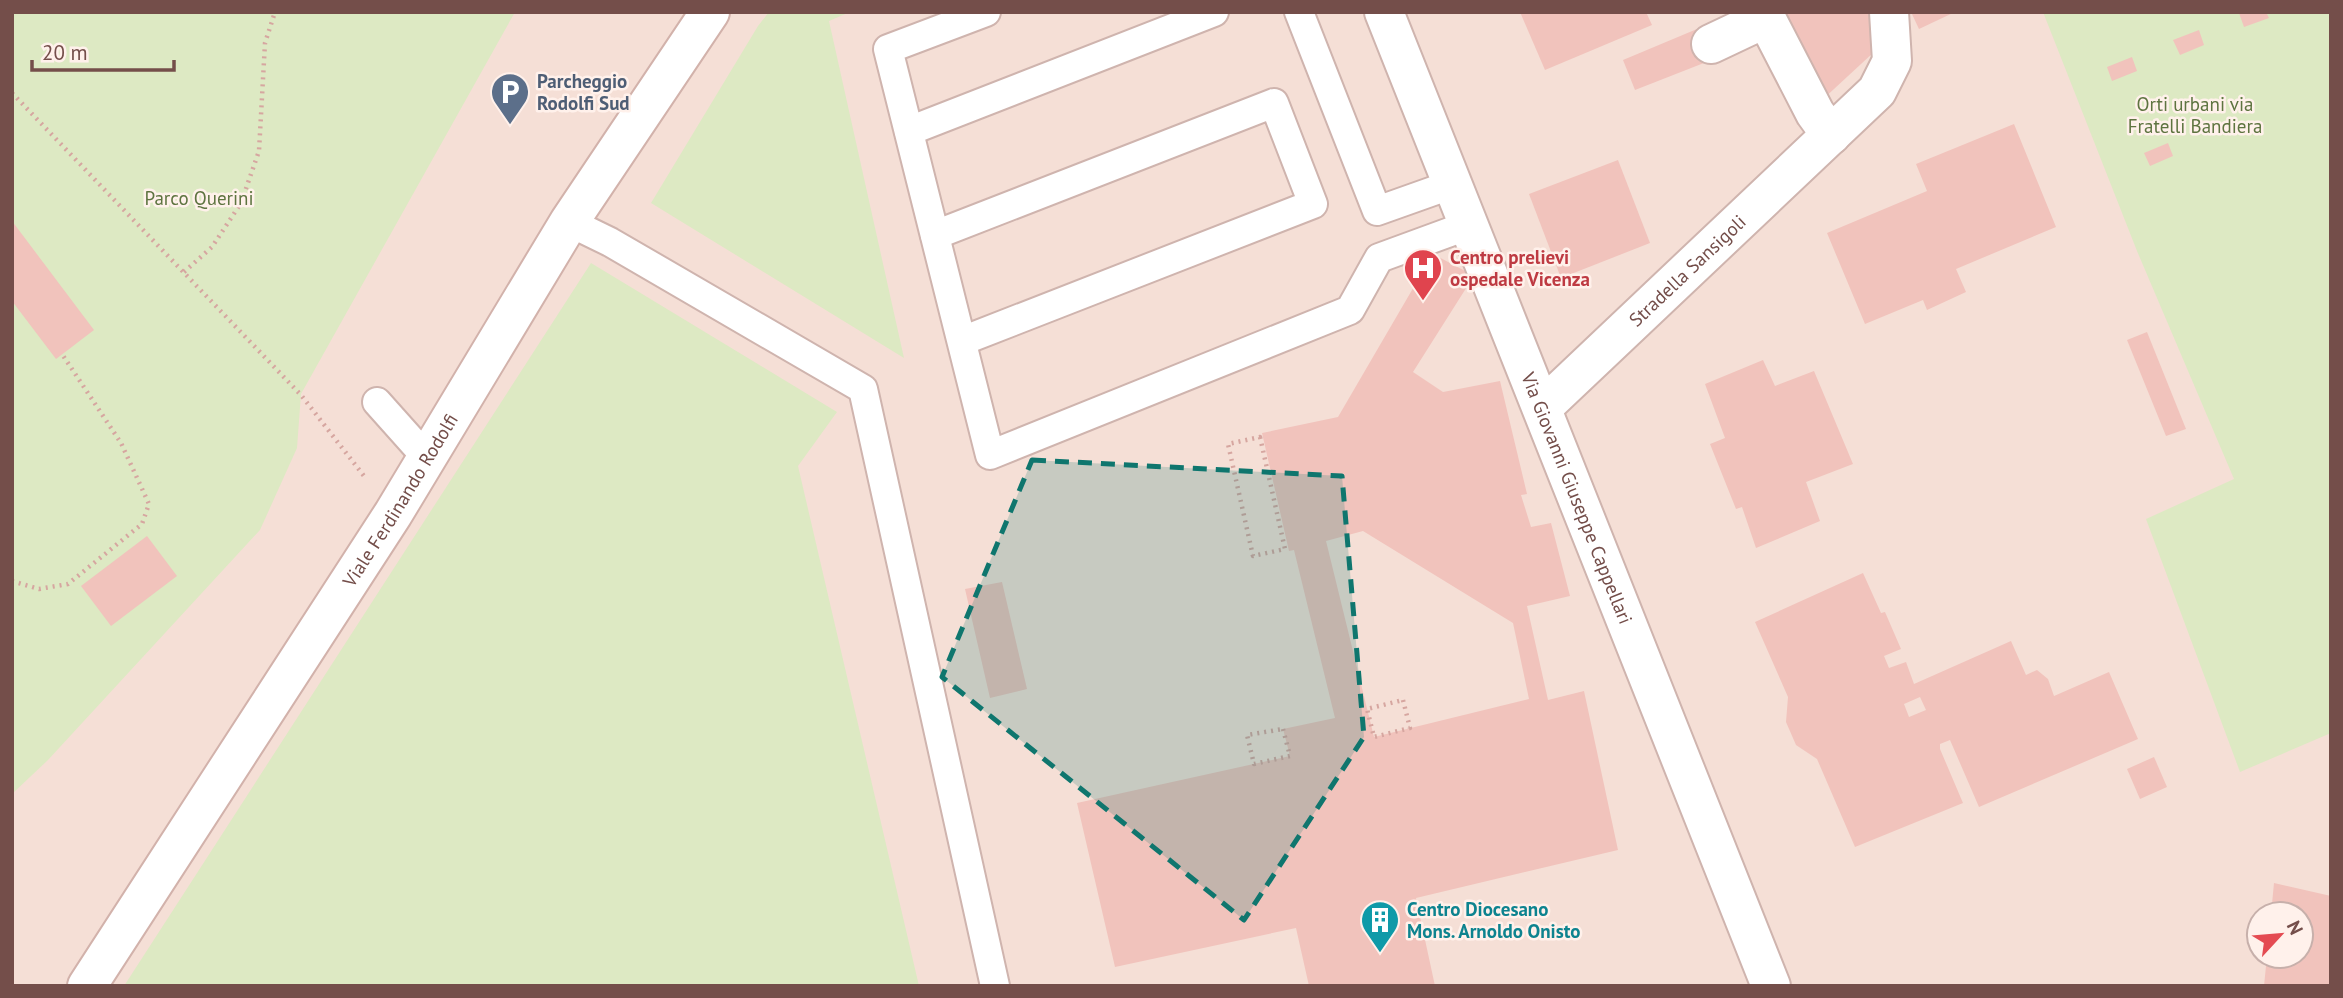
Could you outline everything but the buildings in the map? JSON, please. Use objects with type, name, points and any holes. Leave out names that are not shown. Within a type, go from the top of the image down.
[{"type":"street","name":"Viale Ferdinando Rodolfi","points":[[87,986],[393,514],[569,222],[710,12]]},
{"type":"street","name":"Via Giovanni Giuseppe Cappellari","points":[[1384,12],[1771,986]]},
{"type":"street","name":"Stradella Sansigoli","points":[[1542,408],[1877,90],[1892,61],[1889,12]]},
{"type":"street","points":[[1711,44],[1766,18],[1815,113],[1831,135]]},
{"type":"lane","points":[[986,12],[888,49],[990,455],[1350,310],[1380,258],[1469,225]]},
{"type":"lane","points":[[909,131],[1214,12]]},
{"type":"lane","points":[[1299,12],[1377,211],[1453,184]]},
{"type":"lane","points":[[935,234],[1274,103],[1313,204],[962,341]]},
{"type":"lane","points":[[569,222],[610,242],[863,389],[995,986]]},
{"type":"lane","points":[[377,402],[427,458]]},
{"type":"path","points":[[184,272],[212,247],[240,203],[259,151],[265,43],[275,12]]},
{"type":"path","points":[[12,93],[301,394],[393,514]]},
{"type":"path","points":[[12,581],[39,589],[68,584],[142,524],[149,504],[121,443],[62,354]]},
{"type":"path","points":[[1260,437],[1285,549],[1253,556],[1228,444],[1260,437]]},
{"type":"path","points":[[1403,701],[1410,728],[1374,737],[1367,709],[1403,701]]},
{"type":"path","points":[[1283,729],[1290,756],[1254,764],[1247,735],[1283,729]]},
{"type":"highlighted area","points":[[1032,460],[1342,476],[1364,737],[1244,920],[942,677]]},
{"type":"shaded area","points":[[12,12],[2331,12],[2331,986],[12,986]]},
{"type":"green space","name":"Parco Querini","points":[[12,12],[515,12],[301,394],[297,448],[260,530],[48,760],[12,794]]},
{"type":"green space","points":[[769,12],[850,12],[829,21],[904,358],[651,203]]},
{"type":"green space","name":"Orti urbani via Fratelli Bandiera","points":[[2043,12],[2331,12],[2331,733],[2240,772],[2146,519],[2234,479],[2137,251]]},
{"type":"green space","points":[[591,263],[837,412],[798,466],[919,986],[124,986]]},
{"type":"place","name":"Parcheggio Rodolfi Sud","points":[[510,126]]},
{"type":"place","name":"Centro prelievi ospedale Vicenza","points":[[1423,302]]},
{"type":"place","name":"Centro Diocesano Mons. Arnoldo Onisto","points":[[1380,954]]}]
